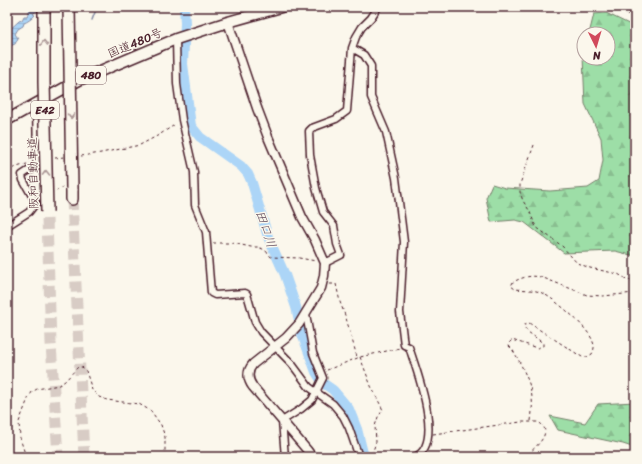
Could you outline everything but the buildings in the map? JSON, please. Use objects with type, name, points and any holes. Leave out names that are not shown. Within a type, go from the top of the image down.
[{"type":"highway","name":"阪和自動車道","points":[[44,7],[47,216]]},
{"type":"highway","name":"E42","points":[[69,7],[72,194]]},
{"type":"highway","name":"国道480号","points":[[7,120],[79,80],[177,39],[228,22],[281,7]]},
{"type":"street","points":[[324,262],[341,255],[337,244],[334,226],[323,212],[316,188],[310,155],[309,131],[312,128],[336,119],[347,111],[352,48],[362,27],[371,18],[378,7]]},
{"type":"street","points":[[228,22],[254,102],[302,217],[315,240],[324,262],[323,283],[304,317],[293,332],[250,367],[248,378],[253,387],[312,457]]},
{"type":"street","points":[[177,39],[177,84],[182,120],[194,172],[195,205],[206,232],[212,294],[246,293],[255,322],[261,332],[292,364],[309,387],[318,389],[343,416],[350,428],[359,457]]},
{"type":"street","points":[[352,48],[364,55],[371,66],[371,97],[386,132],[400,207],[404,242],[400,312],[404,345],[409,347],[425,398],[429,434],[423,449],[414,457]]},
{"type":"street","points":[[7,226],[29,212],[36,203],[23,180],[22,175],[28,170],[35,168],[37,161],[36,104]]},
{"type":"street","points":[[282,421],[308,403],[315,395],[322,375],[313,353],[304,317]]},
{"type":"street","points":[[282,421],[284,457]]},
{"type":"path","points":[[530,7],[540,13],[548,12],[555,7]]},
{"type":"path","points":[[615,7],[635,19]]},
{"type":"path","points":[[78,156],[140,145],[182,120]]},
{"type":"path","points":[[534,144],[520,184],[520,192],[536,227],[562,246],[577,263],[590,268],[618,274],[628,280],[635,281]]},
{"type":"path","points":[[7,170],[37,161],[63,157]]},
{"type":"path","points":[[207,242],[232,243],[258,247],[265,250],[271,257],[324,262]]},
{"type":"path","points":[[531,421],[532,391],[530,382],[514,351],[509,346],[509,343],[512,340],[537,348],[543,346],[543,343],[528,332],[524,327],[526,323],[529,323],[582,357],[587,358],[592,354],[594,349],[593,342],[582,325],[542,293],[514,289],[511,286],[513,282],[524,277],[533,276],[541,277],[587,295],[603,296],[635,293]]},
{"type":"path","points":[[323,283],[336,284],[340,302],[358,358]]},
{"type":"path","points":[[322,375],[360,357],[409,347]]},
{"type":"path","points":[[360,357],[371,386],[383,410],[378,417],[375,426],[376,442],[371,457]]},
{"type":"path","points":[[26,457],[20,438],[19,422],[32,392],[37,389],[59,385],[65,381],[78,367],[82,367],[86,371],[92,390],[99,397],[107,400],[139,404],[151,411],[161,425],[165,437],[165,457]]},
{"type":"path","points":[[429,434],[531,421],[538,422],[544,427],[544,438],[525,457]]},
{"type":"green space","points":[[606,13],[635,27],[635,256],[615,251],[564,253],[524,222],[515,220],[491,222],[486,198],[492,184],[505,188],[550,191],[588,188],[599,181],[603,160],[601,138],[585,104],[583,66],[616,66],[616,26],[591,26],[594,14]]},
{"type":"green space","points":[[635,402],[635,448],[558,430],[550,416],[585,423],[598,404]]},
{"type":"water","points":[[31,7],[41,7],[33,14],[35,15],[33,17],[18,29],[15,34],[18,38],[15,44],[7,47],[7,32],[22,20],[24,16],[27,16]]},
{"type":"waterway","points":[[92,20],[97,7]]},
{"type":"waterway","name":"田口川","points":[[184,7],[185,23],[183,64],[191,126],[200,137],[241,166],[248,174],[268,237],[285,275],[296,307],[302,334],[316,372],[323,383],[333,390],[349,409],[357,429],[364,457]]},
{"type":"tunnel","points":[[72,199],[84,457]]},
{"type":"tunnel","points":[[47,219],[51,343],[58,457]]}]
